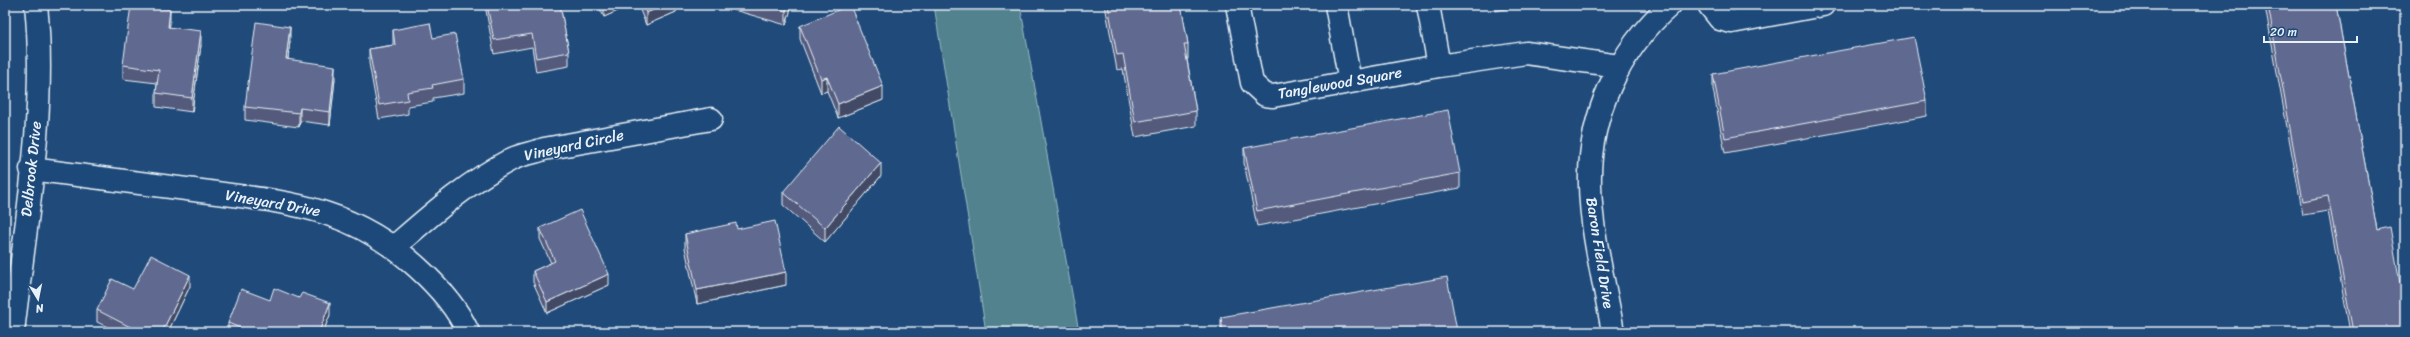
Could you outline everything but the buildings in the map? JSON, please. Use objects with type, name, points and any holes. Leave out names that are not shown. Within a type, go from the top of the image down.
[{"type":"street","name":"Delbrook Drive","points":[[12,332],[39,92],[39,52],[36,5]]},
{"type":"street","name":"Tanglewood Square","points":[[1237,5],[1250,78],[1257,89],[1265,95],[1273,96],[1439,66],[1526,53],[1619,66]]},
{"type":"street","points":[[1336,5],[1350,82]]},
{"type":"street","points":[[1428,5],[1439,66]]},
{"type":"street","name":"Baron Field Drive","points":[[1614,332],[1592,214],[1590,184],[1592,153],[1599,114],[1619,66],[1633,45],[1670,5]]},
{"type":"street","points":[[1709,5],[1720,18],[1732,22],[1823,5]]},
{"type":"street","name":"Vineyard Circle","points":[[394,247],[458,192],[492,170],[522,155],[544,149],[711,119]]},
{"type":"street","name":"Vineyard Drive","points":[[31,169],[283,202],[342,218],[385,239],[394,247],[438,287],[468,332]]},
{"type":"green space","points":[[934,5],[1020,5],[1079,332],[986,332]]}]
